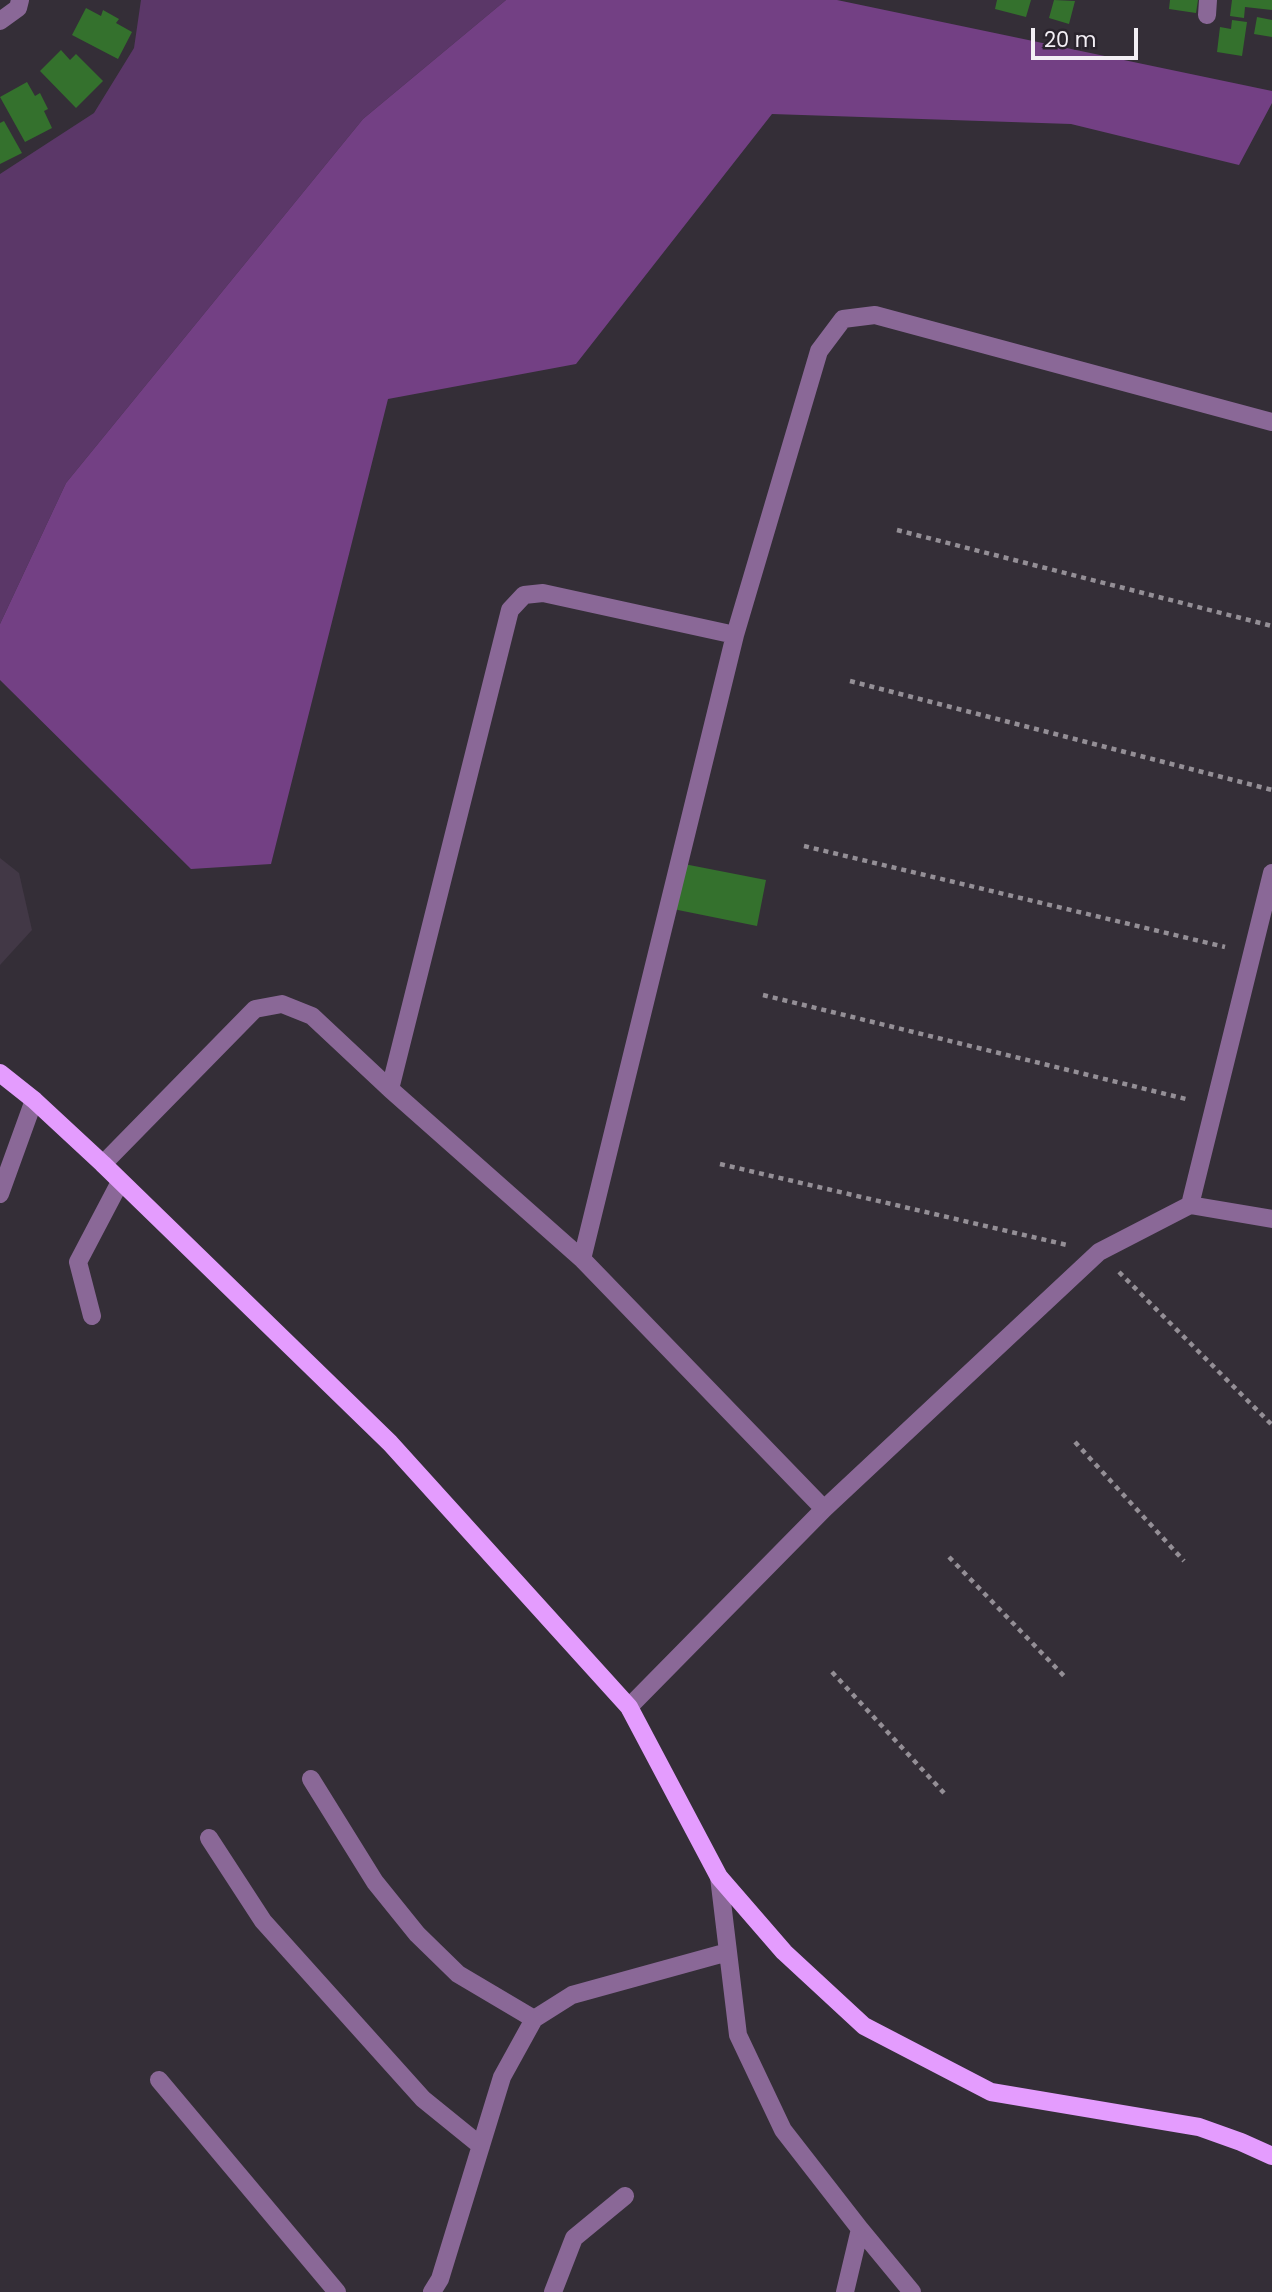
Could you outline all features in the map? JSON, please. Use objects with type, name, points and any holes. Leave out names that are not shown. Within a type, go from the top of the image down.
[{"type":"main road","points":[[0,1073],[34,1100],[103,1164],[390,1443],[629,1707],[719,1877],[784,1952],[864,2026],[991,2092],[1199,2127],[1272,2156]]},
{"type":"street","points":[[0,21],[18,8],[20,0]]},
{"type":"street","points":[[582,1259],[735,635],[818,351],[843,319],[875,314],[1272,422]]},
{"type":"street","points":[[390,1089],[510,610],[524,595],[543,593],[735,635]]},
{"type":"street","points":[[1190,1205],[1272,873]]},
{"type":"street","points":[[103,1164],[254,1009],[282,1004],[312,1016],[582,1259],[824,1509]]},
{"type":"street","points":[[0,1194],[34,1100]]},
{"type":"street","points":[[92,1316],[78,1262],[120,1182]]},
{"type":"street","points":[[629,1707],[824,1509],[1099,1252],[1190,1205],[1272,1219]]},
{"type":"street","points":[[311,1779],[375,1882],[417,1934],[458,1974],[534,2019]]},
{"type":"street","points":[[209,1838],[263,1921],[423,2099],[481,2146]]},
{"type":"street","points":[[719,1877],[738,2035],[783,2130],[912,2292]]},
{"type":"street","points":[[432,2292],[440,2279],[502,2077],[534,2019],[572,1995],[729,1952]]},
{"type":"street","points":[[159,2080],[337,2292]]},
{"type":"street","points":[[553,2292],[574,2238],[625,2196]]},
{"type":"street","points":[[845,2292],[860,2229]]},
{"type":"path","points":[[897,530],[1272,626]]},
{"type":"path","points":[[850,681],[1272,790]]},
{"type":"path","points":[[804,846],[1252,953]]},
{"type":"path","points":[[763,995],[1214,1106]]},
{"type":"path","points":[[720,1164],[1099,1252],[1272,1425]]},
{"type":"path","points":[[1075,1442],[1185,1561]]},
{"type":"path","points":[[949,1557],[1065,1677]]},
{"type":"path","points":[[832,1672],[944,1793]]},
{"type":"shaded area","points":[[141,0],[506,0],[363,119],[66,483],[0,624],[0,174],[94,113],[134,48]]},
{"type":"shaded area","points":[[506,0],[837,0],[1272,91],[1272,103],[1239,165],[1071,124],[772,114],[576,364],[388,399],[271,864],[191,869],[0,680],[0,624],[66,483],[363,119]]},
{"type":"shaded area","points":[[0,858],[19,873],[32,930],[0,965]]},
{"type":"building","points":[[997,0],[1031,0],[1026,17],[995,9]]},
{"type":"building","points":[[1054,0],[1075,1],[1069,24],[1049,18]]},
{"type":"building","points":[[1170,0],[1198,0],[1196,13],[1169,9]]},
{"type":"building","points":[[1232,0],[1272,0],[1272,10],[1245,7],[1244,18],[1230,16]]},
{"type":"building","points":[[86,8],[101,16],[103,10],[119,19],[116,23],[132,32],[118,59],[72,35]]},
{"type":"building","points":[[1257,17],[1272,20],[1272,37],[1254,34]]},
{"type":"building","points":[[1232,20],[1247,22],[1242,56],[1217,52],[1220,27],[1231,29]]},
{"type":"building","points":[[61,50],[70,60],[76,54],[103,81],[76,108],[40,71]]},
{"type":"building","points":[[27,82],[35,96],[40,93],[48,109],[44,111],[52,128],[25,142],[0,97]]},
{"type":"building","points":[[4,121],[22,153],[0,164],[0,123]]},
{"type":"building","points":[[684,864],[766,880],[757,926],[673,909]]}]
